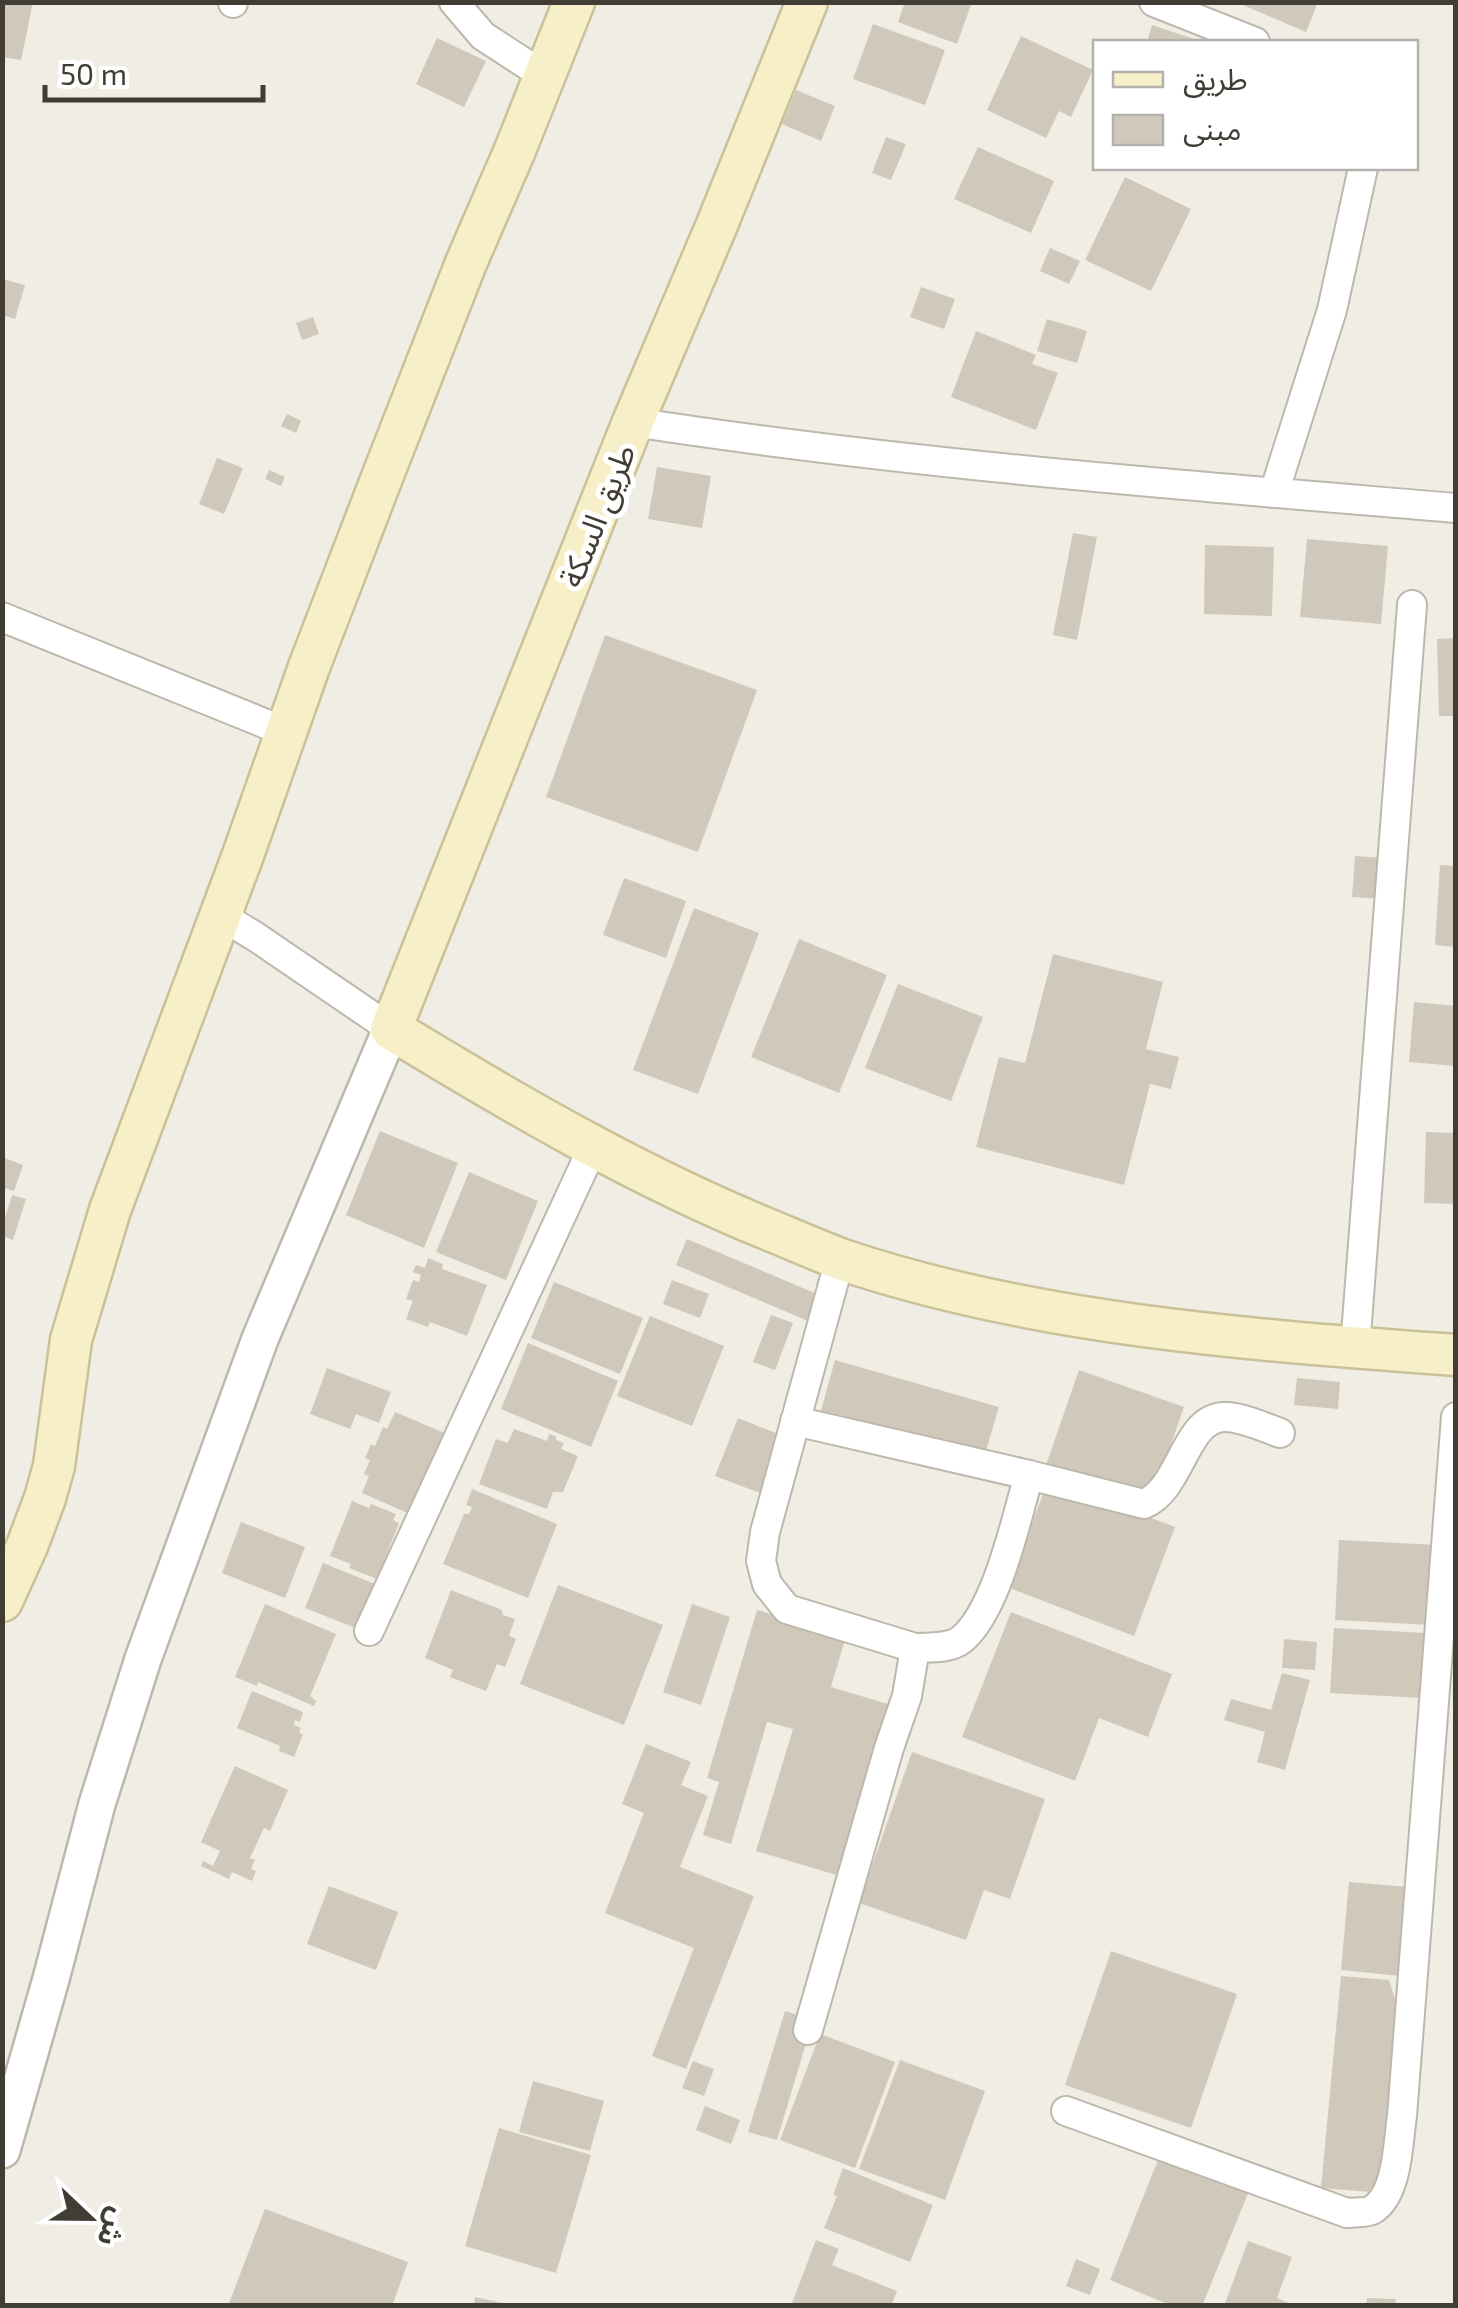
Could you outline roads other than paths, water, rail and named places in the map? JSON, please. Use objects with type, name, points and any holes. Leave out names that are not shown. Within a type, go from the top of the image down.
[{"type":"main road","points":[[2,1601],[27,1546],[54,1466],[71,1340],[110,1210],[286,732],[466,263],[574,2]]},
{"type":"main road","name":"طريق السكة","points":[[391,1029],[633,422],[807,2]]},
{"type":"main road","points":[[391,1029],[593,1147],[718,1209],[840,1259],[1015,1306],[1222,1334],[1456,1355]]},
{"type":"street","points":[[454,2],[483,36],[543,75]]},
{"type":"street","points":[[1154,2],[1249,40]]},
{"type":"street","points":[[1274,493],[1332,310],[1363,170]]},
{"type":"street","points":[[633,422],[936,462],[1456,508]]},
{"type":"street","points":[[1356,1348],[1412,605]]},
{"type":"street","points":[[2,617],[286,732]]},
{"type":"street","points":[[2,2150],[98,1804],[143,1658],[260,1340],[391,1029],[220,915]]},
{"type":"street","points":[[369,1631],[593,1147]]},
{"type":"street","points":[[840,1259],[765,1532],[761,1561],[766,1584],[787,1609],[915,1648],[950,1646],[960,1640],[980,1615],[998,1579],[1029,1475]]},
{"type":"street","points":[[795,1422],[1144,1504],[1163,1492],[1190,1440],[1213,1419],[1226,1416],[1280,1432]]},
{"type":"street","points":[[1066,2111],[1348,2212],[1370,2211],[1384,2199],[1394,2174],[1402,2116],[1456,1417]]},
{"type":"street","points":[[808,2030],[907,1696],[915,1648]]}]
